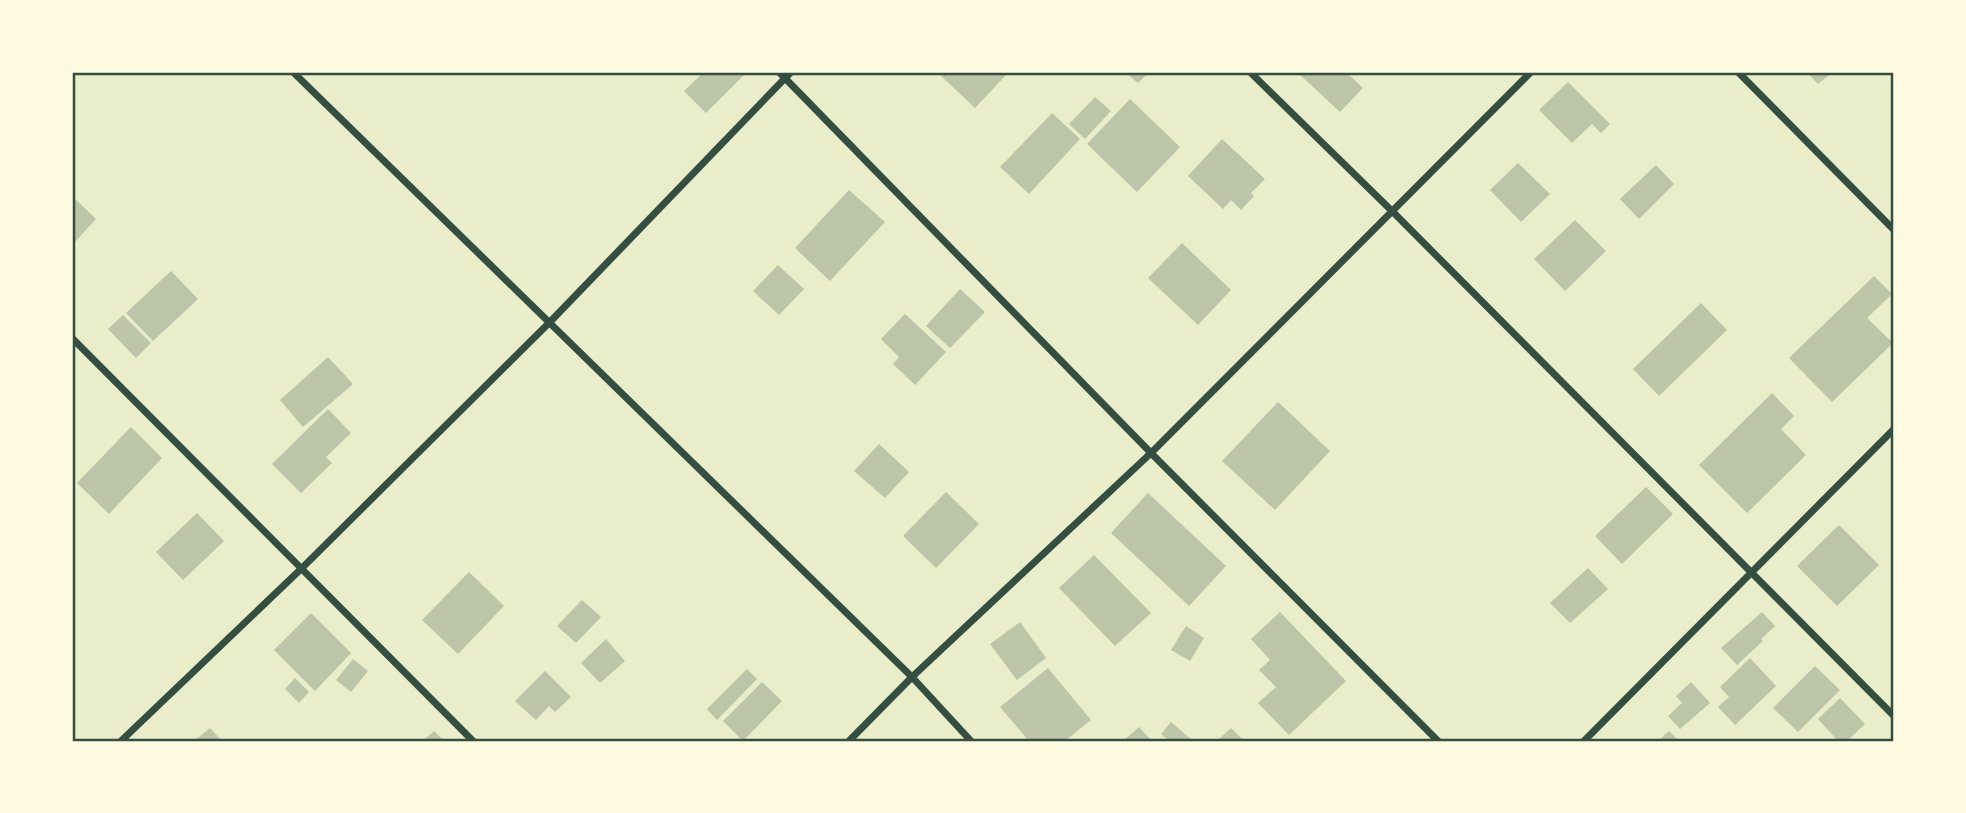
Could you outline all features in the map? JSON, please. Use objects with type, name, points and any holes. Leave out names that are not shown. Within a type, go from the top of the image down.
[{"type":"street","points":[[293,72],[912,677],[971,741]]},
{"type":"street","points":[[1250,72],[1393,212],[1894,716]]},
{"type":"street","points":[[849,741],[912,677],[1151,453],[1531,72]]},
{"type":"street","points":[[1738,72],[1894,230]]},
{"type":"street","points":[[121,741],[301,569],[549,323],[785,74],[1151,453],[1438,741]]},
{"type":"street","points":[[72,338],[473,741]]},
{"type":"street","points":[[1584,741],[1894,429]]},
{"type":"building","points":[[704,72],[747,72],[706,113],[684,91]]},
{"type":"building","points":[[937,72],[1005,72],[1007,74],[975,108]]},
{"type":"building","points":[[1125,72],[1149,72],[1138,83]]},
{"type":"building","points":[[1297,72],[1346,72],[1363,88],[1340,112]]},
{"type":"building","points":[[1807,72],[1833,72],[1818,84]]},
{"type":"building","points":[[1568,82],[1610,124],[1601,133],[1592,124],[1572,143],[1539,110]]},
{"type":"building","points":[[1095,97],[1111,111],[1085,139],[1069,124]]},
{"type":"building","points":[[1130,99],[1180,147],[1137,192],[1087,144]]},
{"type":"building","points":[[1052,113],[1080,139],[1029,194],[1000,167]]},
{"type":"building","points":[[1222,139],[1265,179],[1251,193],[1254,196],[1241,210],[1231,200],[1223,209],[1188,176]]},
{"type":"building","points":[[1518,163],[1550,194],[1521,222],[1490,190]]},
{"type":"building","points":[[1656,165],[1674,184],[1639,219],[1620,199]]},
{"type":"building","points":[[849,190],[885,222],[830,281],[795,248]]},
{"type":"building","points":[[72,196],[96,219],[72,245]]},
{"type":"building","points":[[1575,220],[1606,251],[1565,291],[1534,259]]},
{"type":"building","points":[[1182,243],[1231,290],[1198,325],[1148,278]]},
{"type":"building","points":[[778,265],[804,289],[779,315],[753,291]]},
{"type":"building","points":[[171,271],[198,299],[153,341],[126,313]]},
{"type":"building","points":[[1874,276],[1892,294],[1867,318],[1893,343],[1832,402],[1789,358]]},
{"type":"building","points":[[960,289],[985,312],[950,348],[926,326]]},
{"type":"building","points":[[1701,303],[1727,330],[1659,396],[1633,369]]},
{"type":"building","points":[[905,314],[946,352],[915,385],[893,364],[899,357],[881,339]]},
{"type":"building","points":[[123,315],[151,343],[136,358],[108,329]]},
{"type":"building","points":[[328,357],[353,384],[303,427],[280,400]]},
{"type":"building","points":[[1772,393],[1794,416],[1781,429],[1806,455],[1747,513],[1699,465]]},
{"type":"building","points":[[1278,402],[1330,451],[1275,510],[1222,461]]},
{"type":"building","points":[[328,409],[351,433],[326,457],[332,463],[301,493],[272,464]]},
{"type":"building","points":[[131,427],[162,458],[109,514],[77,483]]},
{"type":"building","points":[[879,444],[909,472],[885,498],[854,471]]},
{"type":"building","points":[[1646,487],[1673,514],[1622,564],[1595,536]]},
{"type":"building","points":[[946,492],[979,524],[936,568],[903,536]]},
{"type":"building","points":[[1148,493],[1226,566],[1189,606],[1111,533]]},
{"type":"building","points":[[197,513],[224,541],[183,580],[156,552]]},
{"type":"building","points":[[1839,525],[1879,565],[1837,606],[1797,566]]},
{"type":"building","points":[[1094,555],[1151,613],[1115,646],[1059,588]]},
{"type":"building","points":[[1588,568],[1608,589],[1570,623],[1550,603]]},
{"type":"building","points":[[469,572],[504,606],[458,654],[422,620]]},
{"type":"building","points":[[582,600],[601,617],[576,643],[557,626]]},
{"type":"building","points":[[1280,612],[1346,681],[1289,735],[1258,703],[1276,687],[1259,670],[1270,660],[1251,639]]},
{"type":"building","points":[[1762,612],[1775,626],[1737,665],[1721,648]]},
{"type":"building","points":[[311,613],[351,653],[315,691],[274,650]]},
{"type":"building","points":[[1020,622],[1046,658],[1017,680],[990,644]]},
{"type":"building","points":[[1186,626],[1204,638],[1190,661],[1171,650]]},
{"type":"building","points":[[606,639],[625,661],[600,683],[581,663]]},
{"type":"building","points":[[1750,658],[1776,686],[1735,725],[1718,707],[1729,697],[1720,687]]},
{"type":"building","points":[[353,659],[368,671],[351,692],[336,680]]},
{"type":"building","points":[[1815,666],[1840,690],[1798,732],[1773,708]]},
{"type":"building","points":[[1048,668],[1091,720],[1065,741],[1029,741],[1000,707]]},
{"type":"building","points":[[747,669],[757,679],[717,720],[707,709]]},
{"type":"building","points":[[545,671],[571,697],[555,712],[549,706],[536,720],[515,701]]},
{"type":"building","points":[[295,678],[309,692],[299,703],[285,689]]},
{"type":"building","points":[[762,682],[782,701],[743,741],[723,721]]},
{"type":"building","points":[[1691,682],[1710,703],[1680,729],[1668,716],[1682,703],[1676,696]]},
{"type":"building","points":[[1840,698],[1865,724],[1847,741],[1838,741],[1818,719]]},
{"type":"building","points":[[1171,722],[1193,741],[1169,741],[1161,734]]},
{"type":"building","points":[[1139,727],[1152,741],[1123,741]]},
{"type":"building","points":[[210,728],[222,741],[194,741]]},
{"type":"building","points":[[1231,728],[1244,741],[1217,741]]},
{"type":"building","points":[[434,731],[444,741],[423,741]]},
{"type":"building","points":[[1669,731],[1679,741],[1658,741]]}]
